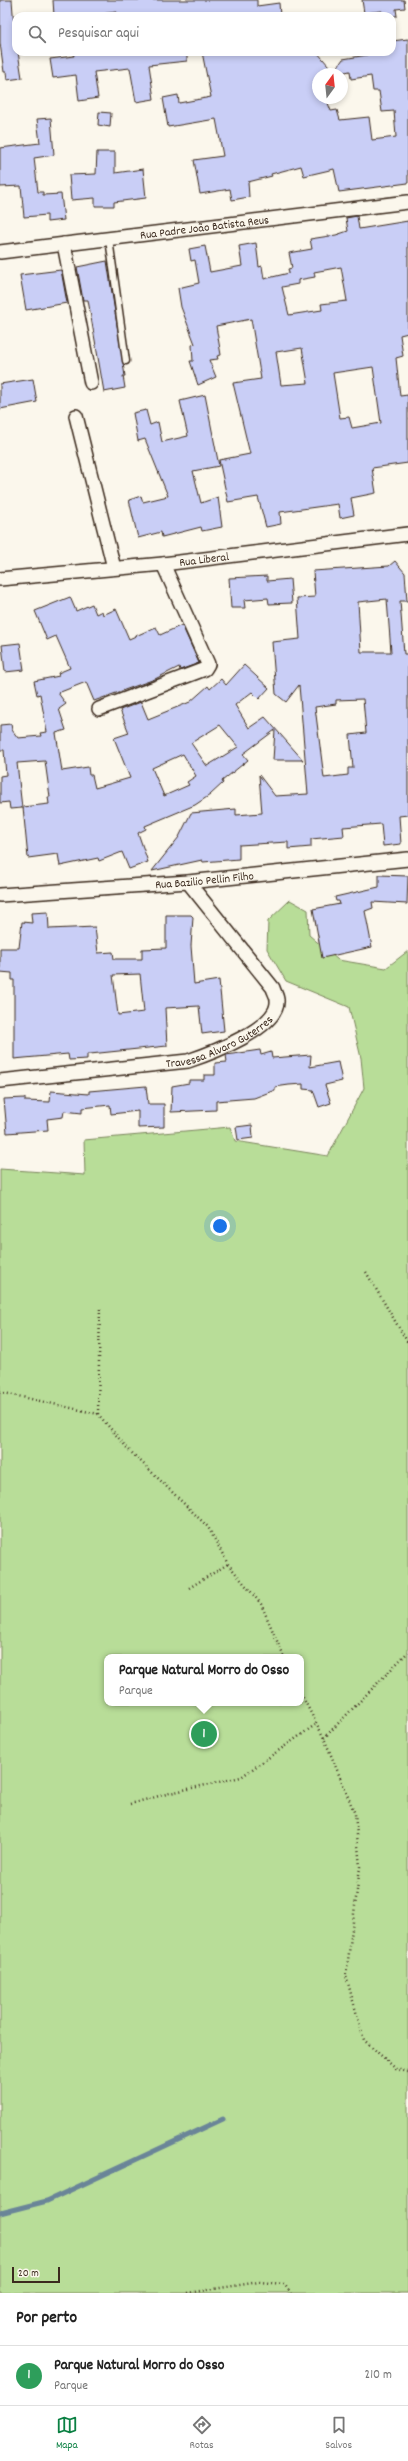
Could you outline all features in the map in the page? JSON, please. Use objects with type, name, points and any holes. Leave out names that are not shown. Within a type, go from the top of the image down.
[{"type":"street","name":"Rua Padre João Batista Reus","points":[[0,252],[408,202]]},
{"type":"street","points":[[64,244],[91,383]]},
{"type":"street","points":[[76,416],[114,568]]},
{"type":"street","name":"Rua Liberal","points":[[0,579],[163,564],[408,534]]},
{"type":"street","points":[[100,709],[205,668],[208,664],[163,564]]},
{"type":"street","name":"Rua Bazilio Pellin Filho","points":[[0,895],[188,882],[408,859]]},
{"type":"street","name":"Travessa Alvaro Guterres","points":[[0,1081],[188,1061],[208,1054],[259,1029],[273,1013],[278,1001],[273,988],[188,882]]},
{"type":"lane","points":[[109,239],[126,361]]},
{"type":"path","points":[[366,1272],[408,1343]]},
{"type":"path","points":[[98,1414],[100,1306]]},
{"type":"path","points":[[0,1392],[98,1414],[128,1449],[208,1527],[228,1564],[261,1604],[283,1654]]},
{"type":"path","points":[[189,1588],[228,1564]]},
{"type":"path","points":[[324,1738],[408,1652]]},
{"type":"path","points":[[304,1701],[315,1725],[324,1738],[355,1814],[360,1867],[346,1976],[364,2040],[396,2069],[408,2072]]},
{"type":"path","points":[[130,1804],[170,1793],[241,1778],[315,1725]]},
{"type":"path","points":[[188,2293],[259,2282],[284,2284],[291,2293]]},
{"type":"green space","points":[[290,900],[308,910],[309,935],[338,960],[386,968],[408,951],[408,2293],[0,2293],[0,1169],[85,1175],[84,1140],[230,1127],[235,1141],[328,1156],[364,1088],[361,1058],[349,1007],[286,981],[267,949],[268,921]]},
{"type":"building","points":[[0,0],[12,0],[12,56],[19,56],[22,78],[7,80],[6,72],[4,72],[0,43]]},
{"type":"building","points":[[53,0],[257,0],[257,6],[279,3],[280,12],[116,12],[54,12]]},
{"type":"building","points":[[362,0],[404,0],[405,8],[396,9],[397,16],[396,12],[364,12]]},
{"type":"building","points":[[408,39],[408,183],[339,192],[334,169],[304,176],[301,166],[248,182],[249,197],[232,200],[230,189],[200,194],[194,160],[223,156],[216,119],[168,127],[163,98],[178,95],[179,103],[211,97],[203,56],[320,56],[331,68],[312,68],[312,104],[328,104],[331,111],[337,110],[340,120],[369,117],[372,140],[396,137],[394,111],[382,112],[379,91],[373,91],[371,76],[351,79],[348,68],[337,68],[343,59],[361,56],[396,56],[396,40]]},
{"type":"building","points":[[74,56],[187,56],[187,61],[149,65],[154,99],[136,102],[130,68],[94,72],[98,98],[79,101],[76,75],[53,78],[50,59]]},
{"type":"building","points":[[99,112],[111,113],[110,127],[98,125]]},
{"type":"building","points":[[51,118],[54,155],[34,158],[38,192],[43,192],[43,195],[61,194],[64,220],[47,222],[47,215],[24,217],[21,186],[0,187],[0,148],[40,143],[37,119]]},
{"type":"building","points":[[97,152],[115,152],[115,173],[143,169],[146,198],[114,202],[114,206],[95,206],[95,198],[71,200],[69,175],[96,174]]},
{"type":"building","points":[[357,216],[359,229],[408,221],[408,333],[400,335],[403,356],[396,358],[400,396],[408,395],[408,463],[372,468],[376,493],[351,498],[354,515],[340,518],[338,504],[280,512],[281,524],[266,527],[258,497],[228,502],[219,460],[250,454],[233,383],[261,379],[251,319],[216,326],[221,355],[217,356],[218,359],[209,360],[216,377],[198,385],[190,361],[193,361],[192,345],[195,344],[181,307],[178,288],[199,283],[195,260],[191,261],[189,249],[205,246],[210,272],[242,266],[239,246],[256,243],[259,267],[262,266],[264,279],[289,273],[288,269],[292,268],[289,253],[312,249],[310,239],[336,235],[348,231],[346,218]],"holes":[[[341,267],[347,301],[321,304],[322,310],[289,315],[282,287],[298,284],[298,280],[315,277],[314,272]],[[302,348],[308,383],[281,385],[276,352]],[[373,367],[381,423],[352,428],[349,417],[340,418],[333,373]]]},
{"type":"building","points":[[107,261],[125,376],[123,376],[125,388],[104,392],[88,300],[83,300],[77,267]]},
{"type":"building","points":[[61,270],[67,303],[26,310],[20,275]]},
{"type":"building","points":[[33,379],[37,402],[0,409],[0,384]]},
{"type":"building","points":[[205,395],[219,466],[193,471],[201,503],[218,497],[222,527],[202,531],[201,527],[162,537],[161,532],[138,538],[129,500],[141,496],[143,502],[168,496],[145,439],[138,441],[133,413],[146,410],[150,425],[158,422],[162,442],[188,436],[180,401]]},
{"type":"building","points":[[395,561],[405,573],[407,601],[400,601],[404,654],[408,654],[408,815],[399,816],[401,844],[383,846],[381,824],[343,827],[344,836],[311,839],[311,847],[288,849],[288,842],[239,845],[239,859],[203,862],[202,860],[152,871],[179,837],[191,813],[236,809],[236,815],[262,813],[259,775],[275,796],[308,794],[299,685],[286,702],[276,694],[272,642],[300,639],[297,598],[315,597],[313,571],[389,566]],"holes":[[[387,599],[391,652],[361,652],[358,602]],[[363,699],[366,733],[350,735],[353,768],[348,768],[348,775],[324,778],[315,707],[336,704],[336,700]]]},
{"type":"building","points":[[267,576],[267,581],[290,579],[292,603],[269,604],[268,598],[244,600],[245,608],[231,608],[229,578]]},
{"type":"building","points":[[70,597],[76,611],[92,604],[96,614],[102,611],[103,615],[116,609],[129,639],[156,627],[160,635],[182,625],[199,663],[180,670],[179,667],[155,679],[94,701],[86,682],[58,693],[66,704],[59,709],[66,730],[56,733],[62,771],[88,767],[89,775],[92,775],[95,788],[130,778],[114,738],[129,733],[120,710],[141,702],[148,719],[190,702],[208,686],[210,689],[221,679],[226,685],[244,665],[269,688],[259,699],[252,692],[235,705],[249,728],[265,717],[303,760],[273,760],[275,730],[243,754],[248,760],[222,781],[223,783],[210,795],[195,805],[145,826],[146,829],[138,833],[148,862],[129,869],[122,852],[99,861],[98,858],[60,866],[58,854],[28,858],[23,807],[49,804],[48,797],[50,797],[45,761],[17,763],[22,808],[10,809],[9,802],[0,803],[0,776],[6,775],[4,750],[0,750],[0,725],[11,724],[12,730],[18,738],[41,736],[40,733],[47,732],[40,694],[37,695],[34,681],[59,676],[58,673],[70,668],[56,636],[47,640],[35,611]],"holes":[[[220,725],[238,747],[207,766],[191,743]],[[183,754],[196,776],[187,782],[189,785],[164,796],[152,768]]]},
{"type":"building","points":[[20,643],[24,670],[5,672],[2,645]]},
{"type":"building","points":[[379,875],[408,876],[407,904],[372,902],[373,908],[365,911],[372,947],[322,958],[313,909],[340,904],[339,901],[336,901],[335,897],[379,887]]},
{"type":"building","points":[[48,912],[49,929],[95,927],[98,953],[113,952],[114,959],[142,959],[142,949],[166,948],[166,915],[191,915],[193,917],[191,946],[194,984],[219,980],[224,1031],[202,1034],[199,1006],[165,1008],[167,1046],[87,1054],[87,1059],[69,1060],[68,1054],[14,1059],[14,980],[12,980],[12,973],[0,972],[0,948],[19,948],[22,922],[32,923],[31,913]],"holes":[[[140,974],[144,1012],[118,1015],[113,975]]]},
{"type":"building","points":[[260,1050],[261,1055],[271,1052],[272,1058],[311,1055],[310,1067],[338,1062],[342,1081],[325,1085],[331,1103],[319,1107],[313,1090],[303,1089],[303,1084],[275,1087],[275,1090],[254,1098],[216,1101],[216,1110],[171,1112],[172,1086],[189,1083],[189,1080],[204,1080],[204,1075],[215,1075],[215,1063],[227,1062],[226,1055]]},
{"type":"building","points":[[146,1086],[148,1104],[164,1104],[164,1127],[138,1128],[138,1111],[111,1114],[110,1105],[82,1108],[82,1113],[64,1111],[63,1117],[47,1119],[48,1130],[7,1133],[4,1099],[25,1098],[25,1101],[50,1102],[51,1091],[89,1094],[89,1091]]},
{"type":"building","points":[[252,1125],[253,1138],[238,1140],[236,1127]]},
{"type":"waterway","points":[[0,2213],[47,2201],[223,2119]]},
{"type":"place","name":"Parque Natural Morro do Osso","points":[[204,1734]]}]
